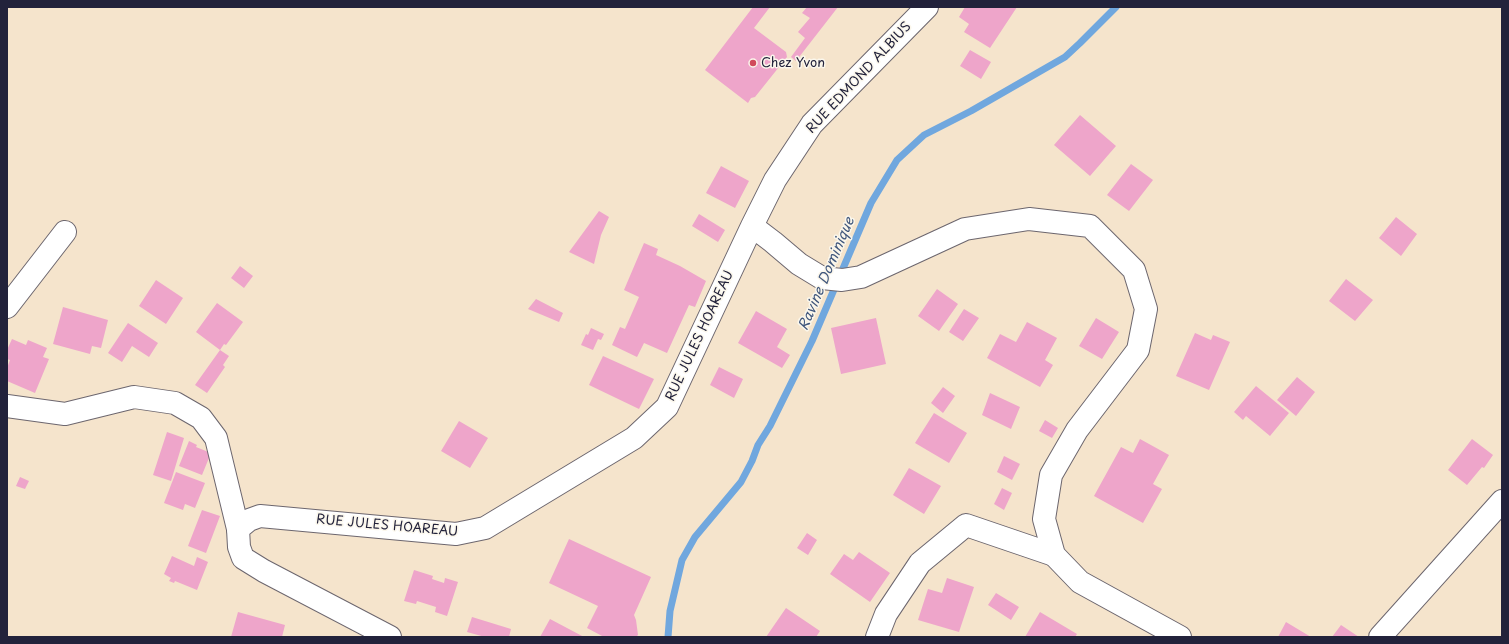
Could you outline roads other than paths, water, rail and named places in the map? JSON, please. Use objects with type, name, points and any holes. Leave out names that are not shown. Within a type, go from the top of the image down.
[{"type":"main road","name":"RUE EDMOND ALBIUS","points":[[752,226],[775,180],[812,124],[927,7]]},
{"type":"main road","points":[[752,226],[774,242],[799,264],[822,278],[842,280],[861,276],[965,229],[1029,218],[1090,226],[1134,270],[1146,309],[1138,350],[1077,430],[1051,475],[1044,519],[1054,555]]},
{"type":"main road","name":"RUE JULES HOAREAU","points":[[238,529],[249,520],[260,516],[456,534],[485,528],[550,490],[634,438],[667,407],[752,226]]},
{"type":"main road","points":[[7,307],[65,232]]},
{"type":"main road","points":[[7,406],[65,414],[134,397],[175,403],[201,418],[216,438],[238,529],[239,547],[243,558],[264,571],[390,637]]},
{"type":"main road","points":[[1380,637],[1502,501]]},
{"type":"main road","points":[[883,634],[886,614],[920,563],[966,525],[1054,555],[1080,582],[1180,637]]},
{"type":"waterway","name":"Ravine Dominique","points":[[668,637],[670,611],[682,560],[695,537],[741,482],[752,461],[758,445],[770,426],[812,341],[871,203],[897,160],[924,135],[971,111],[1065,57],[1116,7]]},
{"type":"place","name":"Chez Yvon","points":[[753,63]]}]
